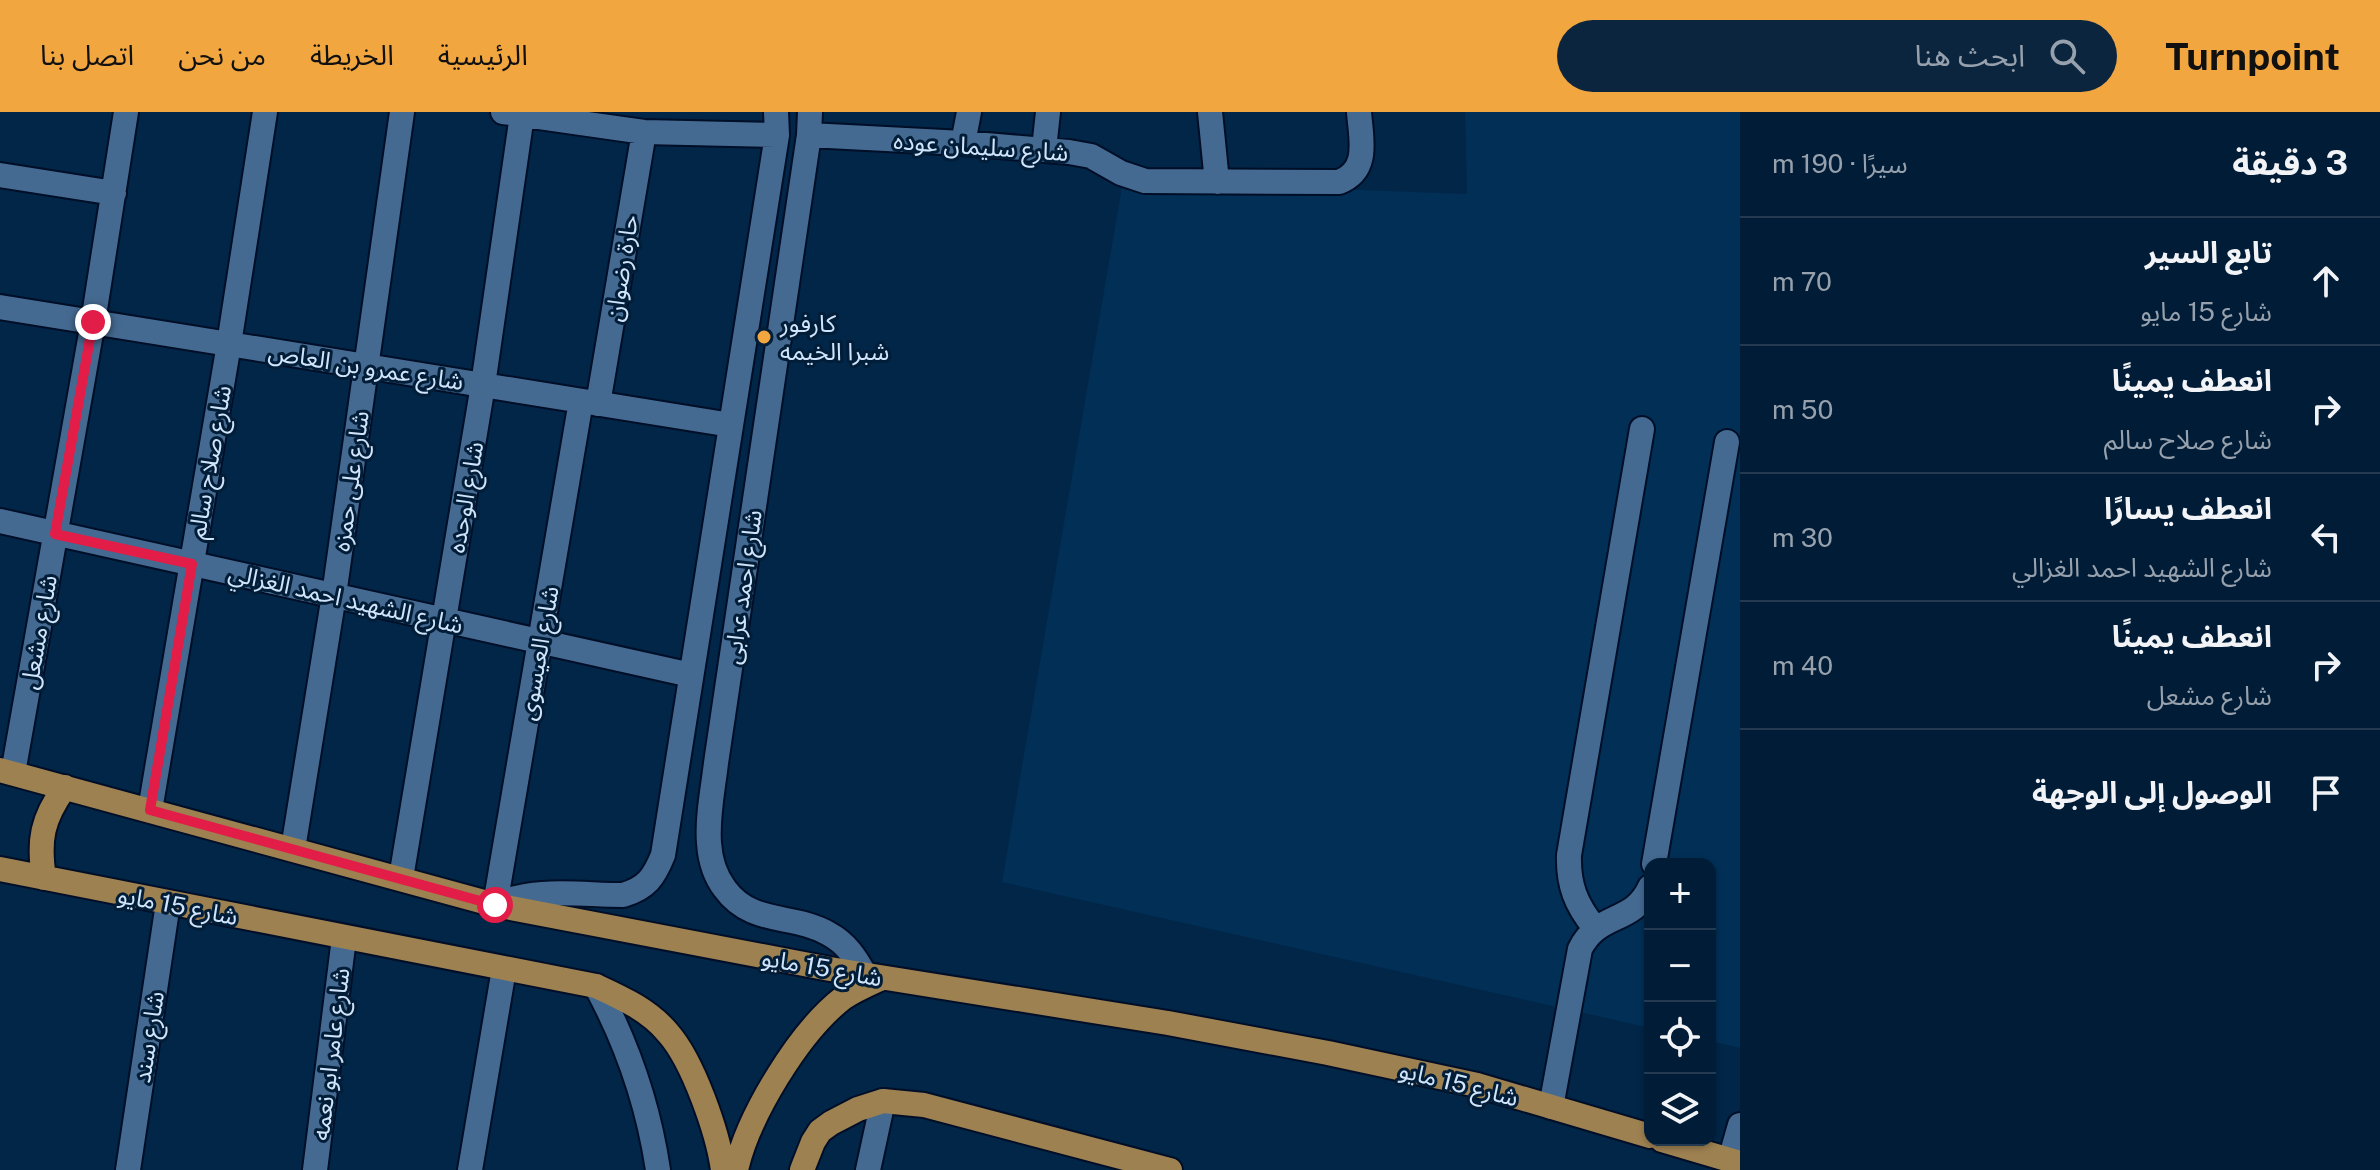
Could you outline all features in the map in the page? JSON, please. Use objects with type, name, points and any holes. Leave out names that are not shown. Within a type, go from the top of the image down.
[{"type":"main road","name":"شارع 15 مايو","points":[[6,772],[495,905],[747,954],[1168,1023],[1328,1053],[1477,1085],[1644,1134]]},
{"type":"main road","points":[[44,878],[40,854],[42,830],[51,807],[65,787]]},
{"type":"main road","name":"شارع 15 مايو","points":[[0,869],[596,986],[632,1002],[670,1034],[710,1118],[723,1170]]},
{"type":"main road","points":[[736,1170],[758,1112],[795,1052],[830,1011],[873,976]]},
{"type":"main road","points":[[802,1170],[820,1131],[858,1109],[883,1101],[924,1105],[1170,1170]]},
{"type":"main road","points":[[1682,1146],[1737,1163]]},
{"type":"street","name":"شارع مشعل","points":[[6,772],[55,534],[126,112]]},
{"type":"street","name":"شارع صلاح سالم","points":[[150,810],[265,112]]},
{"type":"street","name":"شارع على حمزه","points":[[293,849],[334,595],[402,112]]},
{"type":"street","points":[[963,143],[969,112]]},
{"type":"street","points":[[1044,149],[1048,112]]},
{"type":"street","points":[[1210,112],[1217,182]]},
{"type":"street","name":"شارع سليمان عوده","points":[[810,124],[1091,156],[1121,173],[1145,181],[1339,182],[1355,173],[1360,165],[1359,112]]},
{"type":"street","points":[[512,113],[644,132],[776,124]]},
{"type":"street","name":"شارع الوحده","points":[[401,878],[483,385],[512,113]]},
{"type":"street","name":"شارع احمد عرابى","points":[[495,905],[532,893],[623,895],[645,886],[654,877],[663,855],[776,124]]},
{"type":"street","name":"شارع احمد عرابى","points":[[810,124],[718,748],[709,842],[713,867],[734,901],[752,912],[828,933],[873,976]]},
{"type":"street","name":"حارة رضوان","points":[[590,402],[644,132]]},
{"type":"street","points":[[0,175],[114,193]]},
{"type":"street","name":"شارع عمرو بن العاص","points":[[0,307],[731,425]]},
{"type":"street","name":"شارع العيسوى","points":[[495,905],[540,642],[590,402]]},
{"type":"street","points":[[1595,928],[1575,899],[1568,870],[1569,855],[1642,429]]},
{"type":"street","points":[[1655,858],[1727,442]]},
{"type":"street","name":"شارع الشهيد احمد الغزالي","points":[[0,521],[691,675]]},
{"type":"street","points":[[1551,1107],[1580,949],[1595,928],[1630,912],[1644,897]]},
{"type":"street","name":"شارع سند","points":[[128,1170],[168,903]]},
{"type":"street","name":"شارع عامر ابو نعمه","points":[[315,1170],[344,938]]},
{"type":"street","points":[[470,1170],[504,969]]},
{"type":"street","points":[[596,986],[621,1032],[639,1081],[658,1170]]},
{"type":"street","points":[[868,1170],[883,1101]]},
{"type":"street","points":[[1737,1163],[1740,1125]]},
{"type":"shaded area","points":[[1465,112],[1740,112],[1740,1048],[1716,1042],[1716,858],[1644,858],[1644,1027],[1002,882],[1123,181],[1467,194]]},
{"type":"place","name":"كارفور شبرا الخيمه","points":[[764,337]]},
{"type":"route","points":[[93,322],[55,534],[192,564],[150,810],[495,905]]}]
